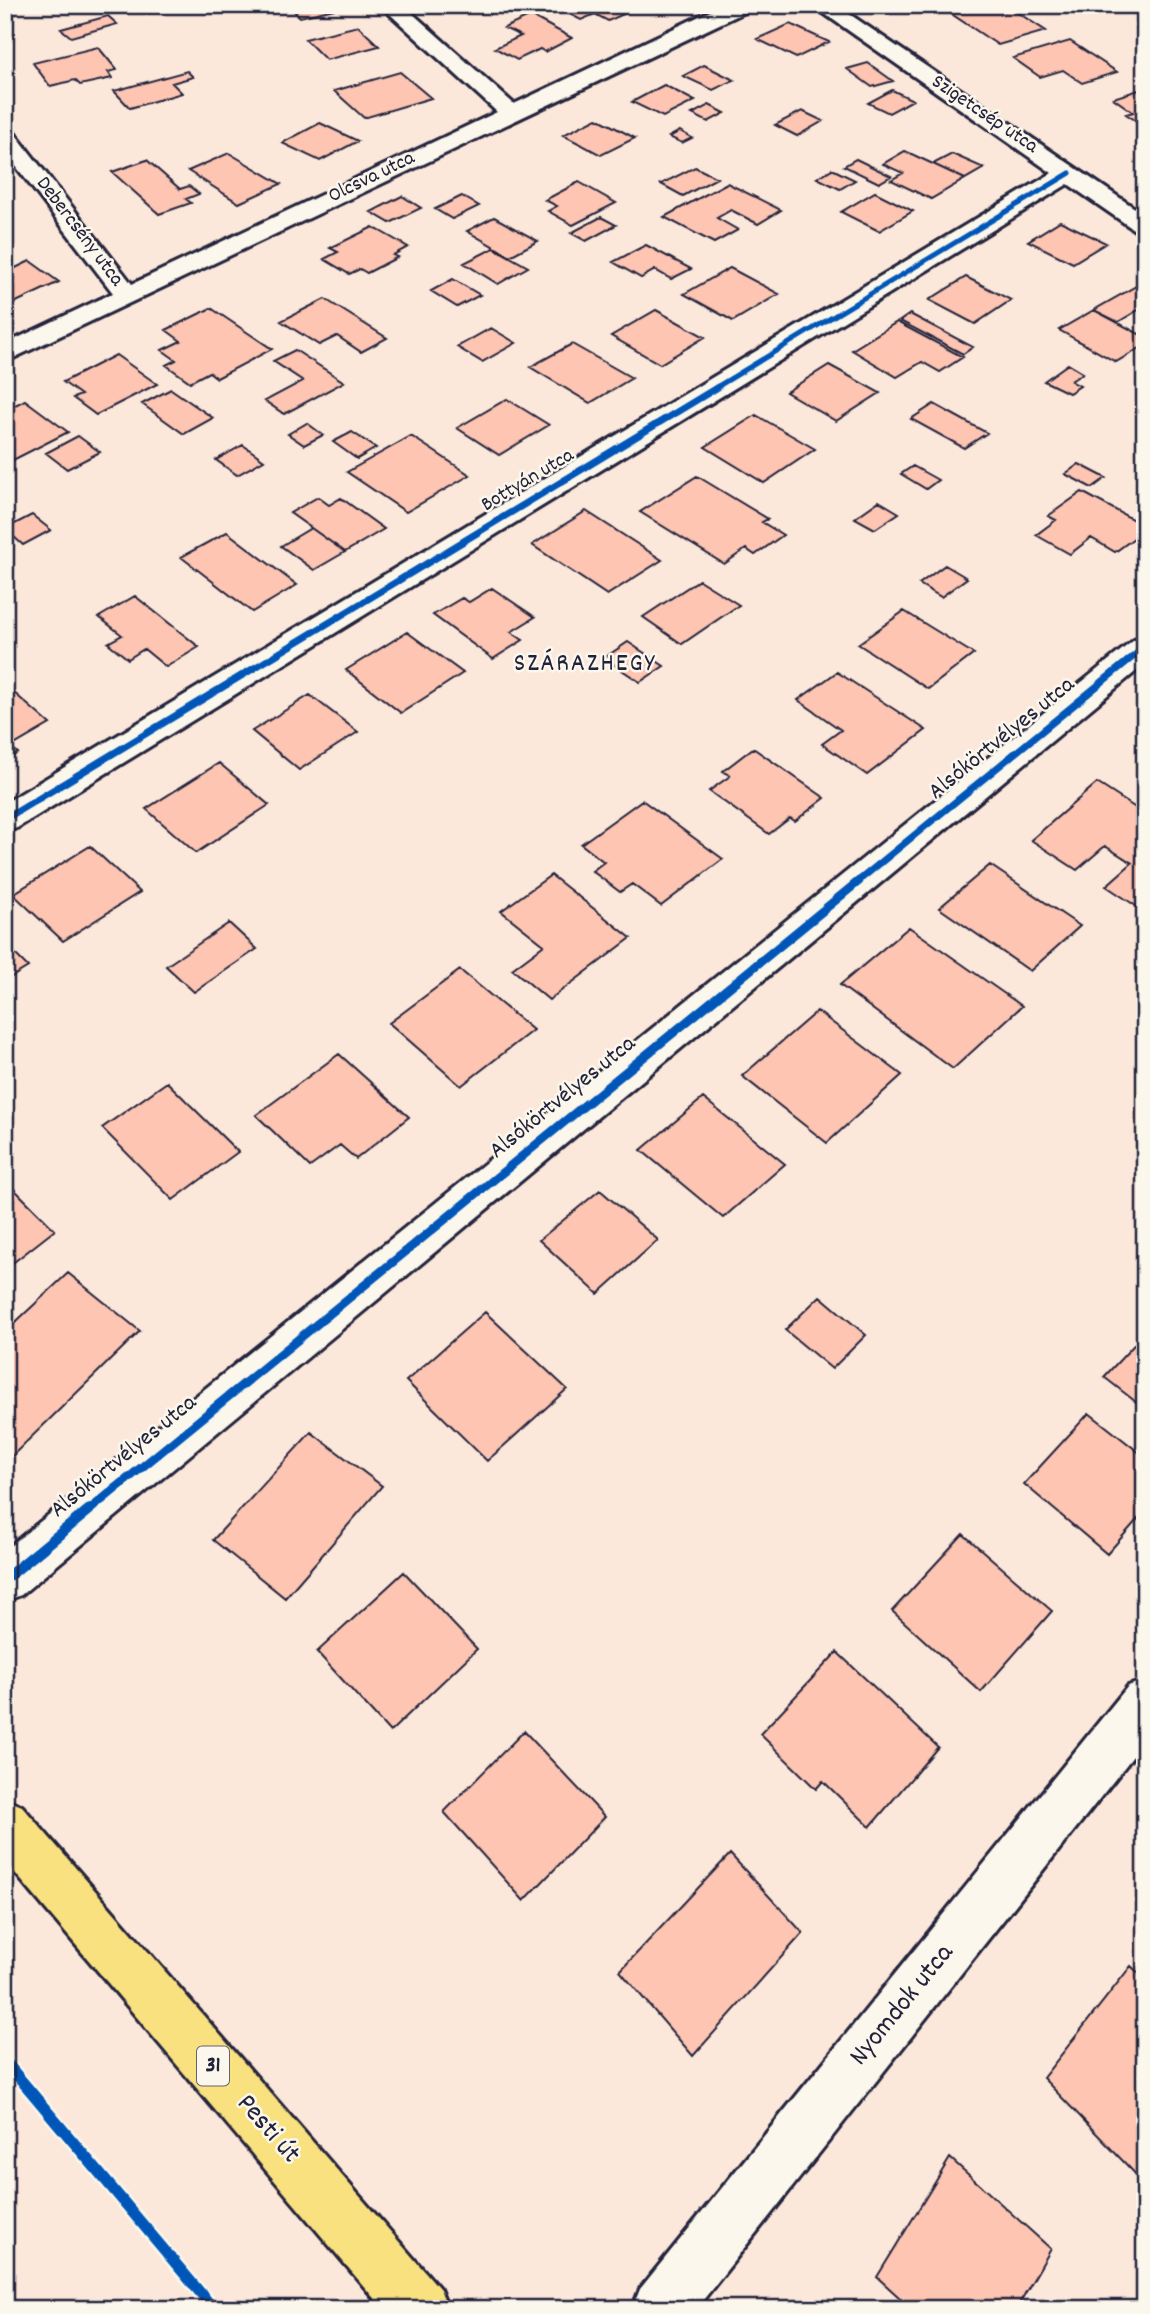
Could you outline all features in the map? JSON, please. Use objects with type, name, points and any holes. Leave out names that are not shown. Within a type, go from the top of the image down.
[{"type":"main road","name":"Pesti út","points":[[5,1823],[420,2309]]},
{"type":"street","points":[[390,5],[510,112]]},
{"type":"street","name":"Olcsva utca","points":[[5,354],[510,112],[741,5]]},
{"type":"street","name":"Szigetcsép utca","points":[[822,5],[1145,226]]},
{"type":"street","name":"Debercsény utca","points":[[5,136],[127,295]]},
{"type":"street","name":"Bottyán utca","points":[[5,820],[1070,173]]},
{"type":"street","name":"Alsókörtvélyes utca","points":[[5,1579],[1145,647]]},
{"type":"street","name":"Nyomdok utca","points":[[660,2309],[1145,1703]]},
{"type":"building","points":[[288,5],[342,5],[343,7],[300,17]]},
{"type":"building","points":[[552,5],[644,5],[608,21],[595,14],[581,20]]},
{"type":"building","points":[[976,5],[996,5],[1005,11],[1012,9],[1046,31],[998,45],[950,13]]},
{"type":"building","points":[[108,16],[117,24],[71,37],[61,29]]},
{"type":"building","points":[[531,16],[572,38],[545,52],[540,49],[517,60],[495,48],[521,36],[504,28]]},
{"type":"building","points":[[790,24],[829,42],[796,58],[757,39]]},
{"type":"building","points":[[358,26],[379,46],[326,60],[305,39]]},
{"type":"building","points":[[1070,41],[1117,72],[1082,83],[1063,70],[1040,77],[1013,58]]},
{"type":"building","points":[[98,47],[117,70],[108,72],[112,78],[80,85],[75,80],[50,86],[33,63]]},
{"type":"building","points":[[868,63],[893,81],[872,87],[847,69]]},
{"type":"building","points":[[704,65],[734,80],[713,90],[683,76]]},
{"type":"building","points":[[187,71],[193,77],[172,83],[182,93],[130,108],[114,91]]},
{"type":"building","points":[[400,72],[431,98],[364,118],[334,91]]},
{"type":"building","points":[[664,85],[695,101],[663,117],[632,102]]},
{"type":"building","points":[[1145,88],[1145,123],[1141,124],[1126,114],[1133,112],[1113,98]]},
{"type":"building","points":[[892,90],[913,100],[889,113],[868,103]]},
{"type":"building","points":[[709,105],[725,113],[708,122],[692,114]]},
{"type":"building","points":[[802,111],[823,121],[797,136],[775,125]]},
{"type":"building","points":[[597,118],[635,138],[601,155],[563,135]]},
{"type":"building","points":[[320,123],[358,141],[320,161],[282,143]]},
{"type":"building","points":[[680,131],[692,138],[682,143],[669,137]]},
{"type":"building","points":[[905,151],[965,179],[931,199],[891,180],[903,173],[883,164]]},
{"type":"building","points":[[229,153],[281,184],[239,203],[188,171]]},
{"type":"building","points":[[952,154],[984,168],[965,179],[933,164]]},
{"type":"building","points":[[856,159],[891,176],[879,183],[844,166]]},
{"type":"building","points":[[147,160],[180,189],[189,186],[199,194],[186,199],[191,203],[159,214],[112,172]]},
{"type":"building","points":[[695,167],[717,178],[683,196],[661,184]]},
{"type":"building","points":[[832,169],[855,180],[840,189],[817,178]]},
{"type":"building","points":[[579,182],[616,203],[573,225],[548,211],[557,206],[545,200]]},
{"type":"building","points":[[727,183],[781,210],[758,224],[731,210],[717,218],[738,230],[714,243],[664,217]]},
{"type":"building","points":[[875,192],[913,211],[879,231],[841,212]]},
{"type":"building","points":[[402,196],[421,208],[390,223],[371,212]]},
{"type":"building","points":[[462,196],[479,206],[452,219],[435,209]]},
{"type":"building","points":[[494,217],[538,241],[510,256],[467,231]]},
{"type":"building","points":[[601,217],[616,225],[586,241],[571,233]]},
{"type":"building","points":[[1060,221],[1106,243],[1073,263],[1028,241]]},
{"type":"building","points":[[373,227],[408,247],[393,255],[398,257],[367,273],[360,269],[349,274],[324,259],[338,252],[330,248]]},
{"type":"building","points":[[646,245],[691,269],[671,279],[655,270],[641,278],[613,262]]},
{"type":"building","points":[[494,248],[528,267],[498,284],[464,263]]},
{"type":"building","points":[[30,261],[59,282],[14,303],[5,297],[5,273]]},
{"type":"building","points":[[730,268],[779,294],[733,321],[684,294]]},
{"type":"building","points":[[966,277],[1011,300],[975,324],[929,300]]},
{"type":"building","points":[[453,279],[480,295],[457,307],[431,291]]},
{"type":"building","points":[[1145,281],[1145,306],[1118,322],[1094,310]]},
{"type":"building","points":[[325,299],[387,338],[361,352],[337,336],[319,345],[281,321]]},
{"type":"building","points":[[211,308],[272,349],[217,378],[209,372],[190,382],[166,365],[176,360],[162,350],[181,341],[166,330]]},
{"type":"building","points":[[656,310],[705,337],[660,364],[611,336]]},
{"type":"building","points":[[1094,310],[1145,337],[1145,345],[1116,362],[1059,330]]},
{"type":"building","points":[[910,314],[973,347],[963,354],[900,321]]},
{"type":"building","points":[[897,322],[963,357],[940,372],[922,362],[897,377],[852,350]]},
{"type":"building","points":[[491,328],[516,343],[482,362],[457,347]]},
{"type":"building","points":[[572,344],[632,378],[590,403],[530,367]]},
{"type":"building","points":[[295,350],[344,382],[284,414],[265,401],[303,381],[273,361]]},
{"type":"building","points":[[116,355],[157,384],[96,415],[73,398],[81,395],[63,382]]},
{"type":"building","points":[[1068,364],[1083,373],[1071,381],[1080,386],[1069,393],[1044,381]]},
{"type":"building","points":[[829,365],[880,393],[836,421],[786,392]]},
{"type":"building","points":[[171,389],[213,418],[184,434],[142,404]]},
{"type":"building","points":[[507,399],[549,425],[499,455],[457,428]]},
{"type":"building","points":[[25,400],[68,432],[11,461],[5,456],[5,410]]},
{"type":"building","points":[[934,404],[987,433],[964,448],[911,419]]},
{"type":"building","points":[[756,415],[815,449],[764,483],[705,447]]},
{"type":"building","points":[[307,423],[323,435],[304,445],[288,434]]},
{"type":"building","points":[[352,432],[376,448],[357,459],[333,442]]},
{"type":"building","points":[[78,436],[100,452],[67,469],[46,453]]},
{"type":"building","points":[[411,436],[470,475],[406,512],[347,472]]},
{"type":"building","points":[[243,445],[264,460],[237,475],[216,460]]},
{"type":"building","points":[[1079,464],[1106,478],[1092,488],[1065,474]]},
{"type":"building","points":[[913,466],[938,480],[926,489],[901,474]]},
{"type":"building","points":[[697,476],[768,519],[762,522],[783,535],[755,555],[746,549],[724,564],[640,512]]},
{"type":"building","points":[[1082,492],[1145,526],[1145,530],[1115,552],[1091,538],[1070,554],[1036,535],[1056,520],[1048,516]]},
{"type":"building","points":[[318,497],[329,505],[341,498],[384,529],[345,552],[290,513]]},
{"type":"building","points":[[879,501],[899,513],[875,529],[855,518]]},
{"type":"building","points":[[586,511],[662,560],[607,595],[532,545]]},
{"type":"building","points":[[32,515],[51,530],[23,545],[5,529]]},
{"type":"building","points":[[311,528],[345,552],[314,570],[281,546]]},
{"type":"building","points":[[227,532],[297,585],[252,612],[181,557]]},
{"type":"building","points":[[945,565],[967,578],[941,597],[919,584]]},
{"type":"building","points":[[699,580],[739,605],[682,644],[643,617]]},
{"type":"building","points":[[492,588],[535,617],[511,632],[523,640],[493,659],[433,615],[462,598],[469,602]]},
{"type":"building","points":[[135,596],[199,647],[166,667],[144,649],[128,659],[108,643],[122,635],[99,617]]},
{"type":"building","points":[[904,611],[974,654],[928,689],[858,644]]},
{"type":"building","points":[[407,632],[463,673],[401,713],[346,670]]},
{"type":"building","points":[[628,642],[664,666],[640,682],[604,658]]},
{"type":"building","points":[[837,672],[926,730],[867,775],[822,744],[841,730],[798,700]]},
{"type":"building","points":[[5,685],[50,724],[11,747],[18,753],[5,760]]},
{"type":"building","points":[[310,695],[358,732],[299,770],[252,731]]},
{"type":"building","points":[[753,748],[825,798],[795,821],[790,818],[769,834],[709,791],[730,776],[723,771]]},
{"type":"building","points":[[219,763],[269,805],[196,853],[146,809]]},
{"type":"building","points":[[1097,783],[1145,814],[1145,912],[1106,886],[1132,863],[1105,846],[1077,870],[1031,840]]},
{"type":"building","points":[[642,800],[723,859],[661,906],[632,884],[620,892],[592,871],[604,862],[581,844]]},
{"type":"building","points":[[90,846],[140,892],[63,941],[13,894]]},
{"type":"building","points":[[990,865],[1080,926],[1030,971],[939,908]]},
{"type":"building","points":[[551,875],[631,938],[549,1000],[512,969],[544,945],[501,911]]},
{"type":"building","points":[[229,923],[257,949],[194,992],[166,966]]},
{"type":"building","points":[[909,927],[1022,1006],[953,1069],[840,985]]},
{"type":"building","points":[[5,944],[28,967],[5,981]]},
{"type":"building","points":[[460,970],[533,1030],[461,1086],[389,1023]]},
{"type":"building","points":[[817,1011],[902,1075],[827,1143],[742,1076]]},
{"type":"building","points":[[339,1054],[409,1117],[356,1159],[340,1145],[310,1167],[256,1115]]},
{"type":"building","points":[[167,1082],[238,1152],[173,1200],[102,1128]]},
{"type":"building","points":[[703,1098],[785,1164],[723,1218],[641,1150]]},
{"type":"building","points":[[5,1180],[55,1230],[5,1269]]},
{"type":"building","points":[[600,1190],[658,1240],[598,1294],[539,1240]]},
{"type":"building","points":[[68,1273],[140,1331],[11,1457],[5,1452],[5,1332]]},
{"type":"building","points":[[820,1296],[866,1335],[832,1369],[785,1330]]},
{"type":"building","points":[[485,1312],[567,1389],[487,1461],[406,1381]]},
{"type":"building","points":[[1145,1333],[1145,1409],[1104,1377]]},
{"type":"building","points":[[1089,1413],[1145,1457],[1145,1511],[1107,1554],[1024,1484]]},
{"type":"building","points":[[311,1432],[382,1486],[285,1598],[213,1540]]},
{"type":"building","points":[[963,1534],[1052,1611],[981,1692],[892,1611]]},
{"type":"building","points":[[404,1572],[477,1649],[390,1732],[317,1652]]},
{"type":"building","points":[[837,1652],[938,1747],[870,1827],[823,1781],[816,1789],[760,1734]]},
{"type":"building","points":[[524,1731],[605,1817],[524,1901],[444,1812]]},
{"type":"building","points":[[730,1854],[803,1933],[693,2056],[620,1971]]},
{"type":"building","points":[[1131,1966],[1145,1979],[1145,2184],[1043,2078]]},
{"type":"building","points":[[950,2158],[1051,2249],[1016,2309],[912,2309],[877,2277]]},
{"type":"cycle path","points":[[5,819],[1070,173]]},
{"type":"cycle path","points":[[5,1579],[1145,647]]},
{"type":"cycle path","points":[[5,2061],[214,2309]]},
{"type":"district","name":"SZÁRAZHEGY","points":[[585,664]]}]
